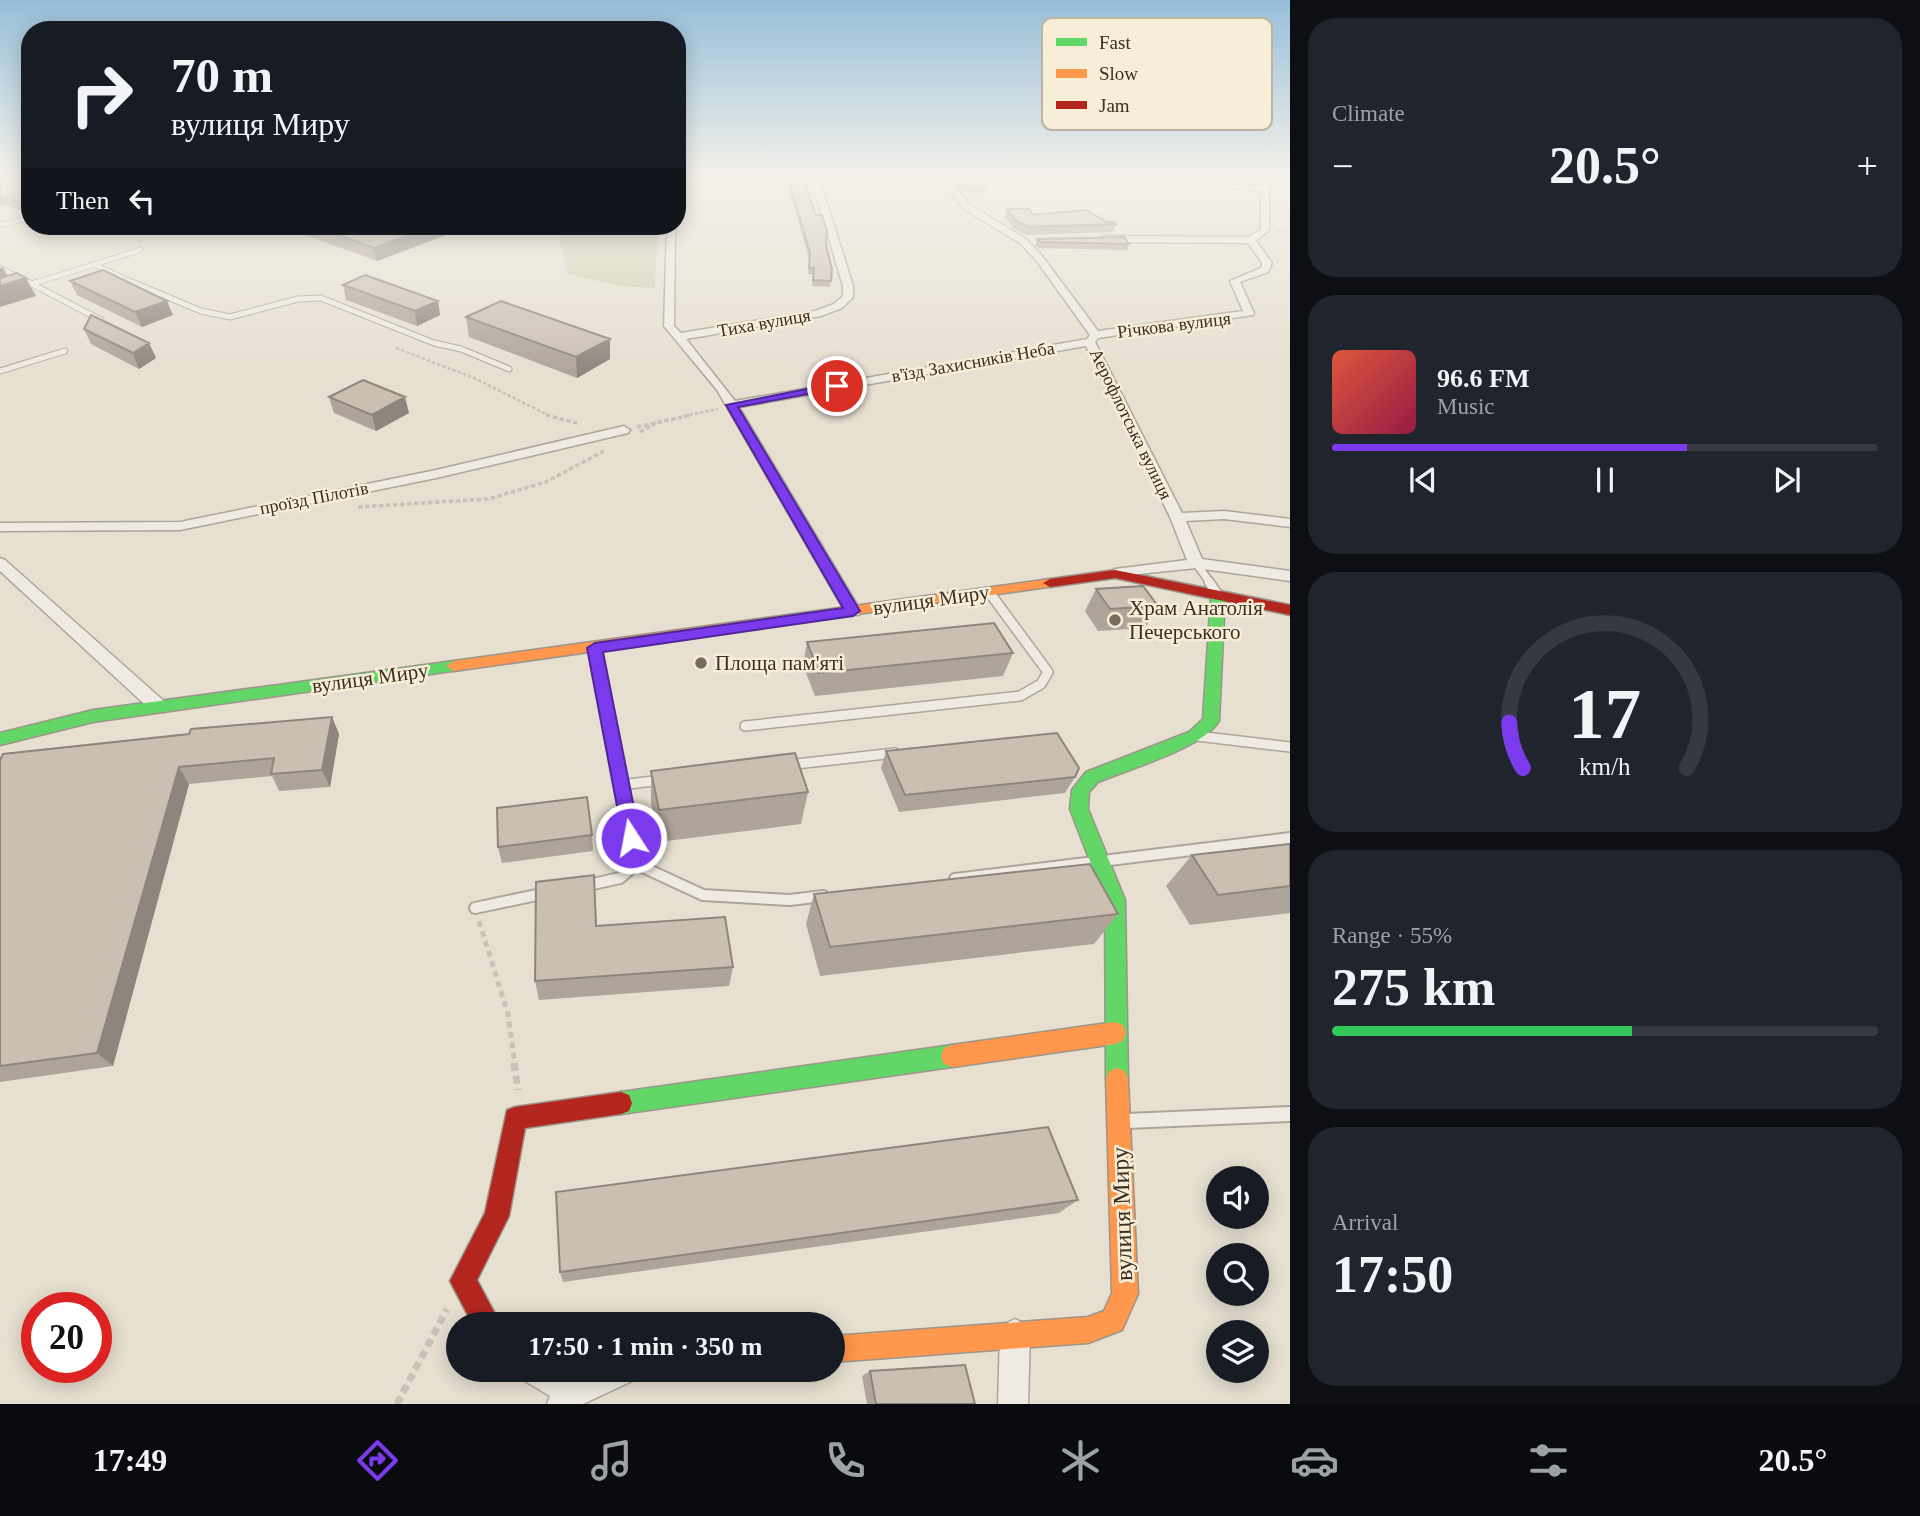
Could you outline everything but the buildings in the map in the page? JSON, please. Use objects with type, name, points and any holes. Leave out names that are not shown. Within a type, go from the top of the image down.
[{"type":"street","points":[[671,244],[669,326],[722,389],[853,611]]},
{"type":"street","name":"Тиха вулиця","points":[[678,337],[817,314],[838,306],[848,297],[848,286],[835,244]]},
{"type":"street","name":"Аерофлотська вулиця","points":[[1025,244],[1039,258],[1093,339],[1196,563]]},
{"type":"street","name":"Річкова вулиця","points":[[1093,339],[1249,313],[1235,281],[1265,270],[1267,263],[1253,244]]},
{"type":"street","name":"в'їзд Захисників Неба","points":[[732,405],[1093,339]]},
{"type":"street","name":"проїзд Пілотів","points":[[0,527],[180,526],[436,474],[624,430]]},
{"type":"street","points":[[1177,517],[1224,515],[1290,523]]},
{"type":"street","points":[[0,563],[159,707]]},
{"type":"street","points":[[1115,574],[1196,563],[1290,576]]},
{"type":"street","name":"вулиця Миру","points":[[0,739],[93,716],[1115,574],[1290,610]]},
{"type":"street","points":[[1195,736],[1211,721],[1218,595]]},
{"type":"street","name":"вулиця Миру","points":[[845,1348],[1088,1329],[1113,1321],[1125,1294],[1115,1032],[1115,900],[1079,808],[1080,790],[1092,777],[1195,736]]},
{"type":"street","points":[[481,1312],[463,1281],[497,1216],[515,1118],[1115,1032]]},
{"type":"street","points":[[1013,1404],[1015,1333]]},
{"type":"street","points":[[550,1382],[568,1398],[598,1382]]},
{"type":"lane","points":[[0,294],[140,250]]},
{"type":"lane","points":[[93,264],[215,315],[243,316],[301,298],[321,298],[434,343],[461,349],[509,369]]},
{"type":"lane","points":[[0,268],[114,327]]},
{"type":"lane","points":[[0,371],[65,351]]},
{"type":"lane","points":[[1196,563],[1218,595]]},
{"type":"lane","points":[[745,726],[1020,696],[1041,684],[1048,673],[989,592]]},
{"type":"lane","points":[[595,648],[636,864]]},
{"type":"lane","points":[[1195,736],[1290,747]]},
{"type":"lane","points":[[773,767],[911,751]]},
{"type":"lane","points":[[620,785],[676,779]]},
{"type":"lane","points":[[939,881],[1290,838]]},
{"type":"lane","points":[[567,889],[620,878],[636,864]]},
{"type":"lane","points":[[636,864],[703,895],[790,900],[830,895]]},
{"type":"lane","points":[[475,908],[554,892]]},
{"type":"lane","points":[[1118,1121],[1290,1114]]},
{"type":"path","points":[[396,348],[464,374],[553,418],[609,430],[624,430],[732,405]]},
{"type":"path","points":[[475,908],[508,1014],[519,1095],[515,1118]]},
{"type":"path","points":[[397,1404],[463,1281]]},
{"type":"green space","points":[[560,244],[657,244],[655,288],[619,286],[568,274]]},
{"type":"traffic: fast","points":[[1117,1079],[1115,900],[1079,809],[1081,790],[1092,777],[1195,736],[1211,721],[1218,595]]},
{"type":"traffic: fast","points":[[0,739],[93,716],[454,666]]},
{"type":"traffic: fast","points":[[621,1103],[952,1056]]},
{"type":"traffic: slow","points":[[454,666],[1050,583]]},
{"type":"traffic: slow","points":[[952,1056],[1115,1033]]},
{"type":"traffic: slow","points":[[845,1348],[1088,1330],[1113,1321],[1125,1294],[1117,1079]]},
{"type":"traffic: jam","points":[[1050,583],[1115,574],[1290,610]]},
{"type":"traffic: jam","points":[[481,1312],[463,1281],[497,1216],[515,1118],[621,1103]]},
{"type":"place","name":"Храм Анатолія Печерського","points":[[1115,620]]},
{"type":"place","name":"Площа пам'яті","points":[[701,663]]},
{"type":"route","points":[[631,838],[595,648],[853,611],[732,405],[837,386]]}]
